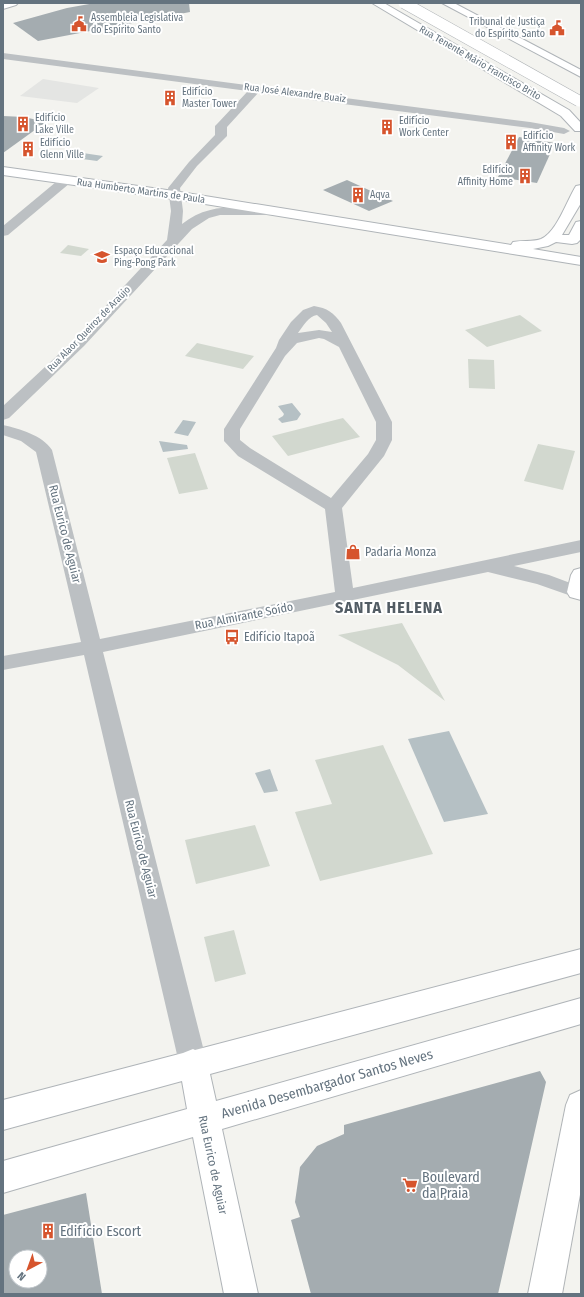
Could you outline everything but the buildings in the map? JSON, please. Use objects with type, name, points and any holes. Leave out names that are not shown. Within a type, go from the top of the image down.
[{"type":"main road","points":[[3,6],[13,3]]},
{"type":"main road","name":"Rua Tenente Mário Francisco Brito","points":[[377,3],[565,113],[580,132]]},
{"type":"main road","points":[[404,3],[580,99]]},
{"type":"main road","points":[[419,3],[580,99]]},
{"type":"main road","points":[[448,3],[460,16],[547,55],[581,74]]},
{"type":"main road","points":[[399,16],[433,24],[460,16]]},
{"type":"main road","points":[[427,33],[460,16]]},
{"type":"main road","points":[[444,43],[446,36],[450,33],[466,30],[505,35]]},
{"type":"main road","points":[[564,131],[563,133],[566,137],[580,132]]},
{"type":"main road","name":"Rua Humberto Martins de Paula","points":[[3,171],[174,195],[486,247]]},
{"type":"main road","points":[[486,247],[539,244],[546,242],[575,215],[581,189]]},
{"type":"main road","points":[[553,237],[568,240],[574,239],[577,237],[581,225]]},
{"type":"main road","points":[[486,247],[581,262]]},
{"type":"main road","points":[[3,1115],[193,1063],[581,962]]},
{"type":"main road","name":"Avenida Desembargador Santos Neves","points":[[3,1177],[581,1011]]},
{"type":"main road","name":"Rua Eurico de Aguiar","points":[[193,1063],[203,1119],[241,1294]]},
{"type":"main road","points":[[545,1294],[581,1105]]},
{"type":"street","name":"Rua José Alexandre Buaiz","points":[[3,56],[257,88],[530,125],[564,131]]},
{"type":"street","points":[[173,240],[177,211],[174,188],[179,180],[221,136],[221,126],[257,88]]},
{"type":"street","points":[[3,232],[66,180]]},
{"type":"street","name":"Rua Alaor Queiroz de Araújo","points":[[3,415],[79,343],[187,226],[205,215],[219,211],[278,212]]},
{"type":"street","points":[[333,507],[244,452],[232,441],[232,429],[279,354],[290,333],[303,316],[313,311],[325,314],[331,318],[384,422],[384,440],[376,456],[333,507],[345,596]]},
{"type":"street","points":[[279,354],[292,340],[308,335],[326,335],[345,344]]},
{"type":"street","name":"Rua Eurico de Aguiar","points":[[3,430],[27,438],[44,450],[193,1063]]},
{"type":"street","name":"Rua Almirante Soído","points":[[3,663],[92,647],[345,596],[581,546]]},
{"type":"street","name":"Rua Almirante Soído","points":[[484,566],[580,586]]},
{"type":"shaded area","points":[[43,79],[99,88],[77,103],[20,96]]},
{"type":"shaded area","points":[[71,149],[78,150],[76,152],[103,156],[97,161],[68,157],[73,153],[67,152]]},
{"type":"shaded area","points":[[68,245],[89,249],[81,256],[60,253]]},
{"type":"shaded area","points":[[520,315],[542,331],[487,347],[465,330]]},
{"type":"shaded area","points":[[197,343],[254,356],[243,369],[185,356]]},
{"type":"shaded area","points":[[468,359],[494,360],[495,389],[469,388]]},
{"type":"shaded area","points":[[292,403],[301,414],[297,420],[282,423],[278,419],[284,414],[278,406]]},
{"type":"shaded area","points":[[343,418],[360,437],[288,456],[272,436]]},
{"type":"shaded area","points":[[183,420],[196,422],[188,436],[174,433]]},
{"type":"shaded area","points":[[159,441],[187,445],[188,449],[163,452]]},
{"type":"shaded area","points":[[538,444],[575,451],[563,490],[524,481]]},
{"type":"shaded area","points":[[195,453],[208,489],[179,494],[167,458]]},
{"type":"shaded area","points":[[402,623],[445,701],[398,665],[338,635]]},
{"type":"shaded area","points":[[449,731],[488,814],[444,822],[408,739]]},
{"type":"shaded area","points":[[383,745],[433,854],[320,881],[295,812],[332,804],[315,760]]},
{"type":"shaded area","points":[[270,769],[278,791],[264,793],[255,773]]},
{"type":"shaded area","points":[[255,825],[270,866],[196,884],[185,840]]},
{"type":"shaded area","points":[[234,930],[246,974],[215,982],[204,937]]},
{"type":"place","name":"Assembleia Legislativa do Espírito Santo","points":[[79,24]]},
{"type":"place","name":"Tribunal de Justiça do Espírito Santo","points":[[557,28]]},
{"type":"place","name":"Edifício Master Tower","points":[[170,98]]},
{"type":"place","name":"Edifício Lake Ville","points":[[23,124]]},
{"type":"place","name":"Edifício Work Center","points":[[387,127]]},
{"type":"place","name":"Edifício Affinity Work","points":[[511,142]]},
{"type":"place","name":"Edifício Glenn Ville","points":[[28,149]]},
{"type":"place","name":"Edifício Affinity Home","points":[[525,176]]},
{"type":"place","name":"Aqva","points":[[358,195]]},
{"type":"place","name":"Espaço Educacional Ping-Pong Park","points":[[102,257]]},
{"type":"place","name":"Padaria Monza","points":[[353,552]]},
{"type":"place","name":"Edifício Itapoã","points":[[232,637]]},
{"type":"place","name":"Boulevard da Praia","points":[[410,1185]]},
{"type":"place","name":"Edifício Escort","points":[[48,1231]]},
{"type":"district","name":"SANTA HELENA","points":[[389,607]]}]
